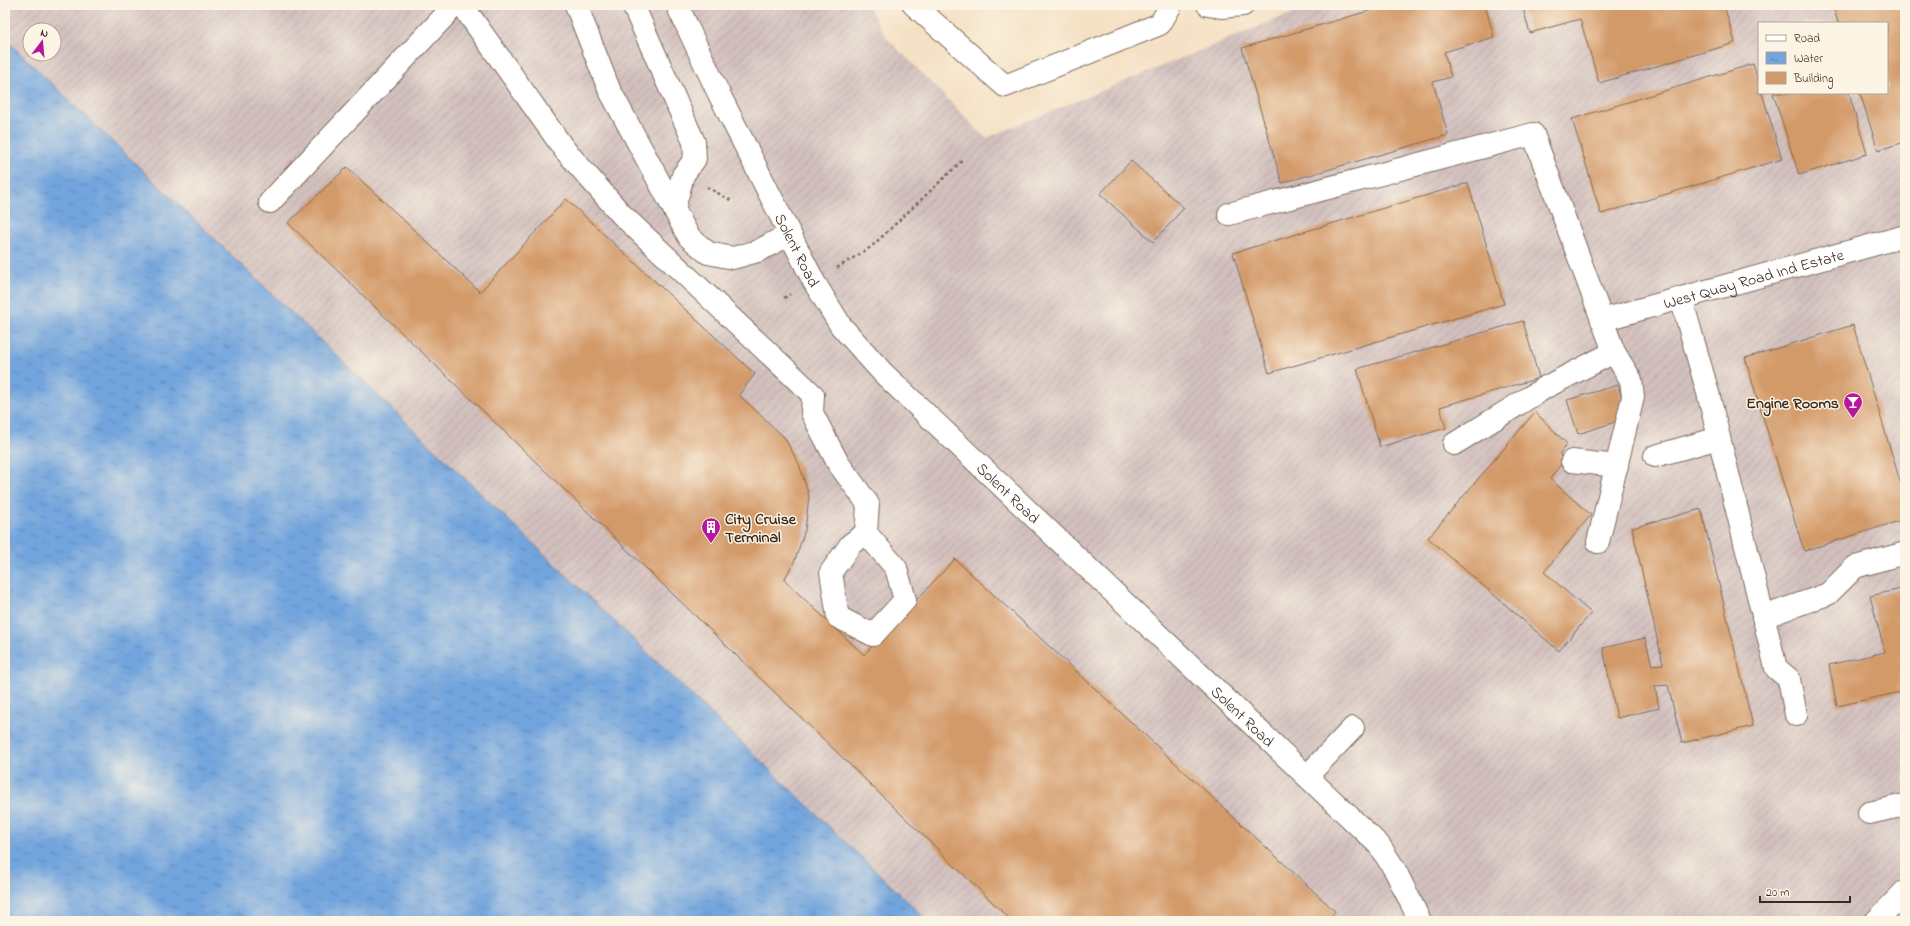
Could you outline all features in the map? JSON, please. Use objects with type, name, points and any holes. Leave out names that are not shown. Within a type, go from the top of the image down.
[{"type":"street","points":[[270,202],[455,5]]},
{"type":"street","points":[[462,5],[564,149],[622,215],[813,394],[812,414],[838,463],[868,504],[866,533]]},
{"type":"street","points":[[576,5],[609,89],[689,237],[708,253],[733,258],[758,251],[790,234]]},
{"type":"street","points":[[633,5],[694,142],[695,159],[683,175],[674,209]]},
{"type":"street","name":"Solent Road","points":[[678,5],[718,92],[814,282],[841,326],[883,373],[1379,845],[1395,870],[1420,921]]},
{"type":"street","points":[[914,5],[1005,86],[1160,24],[1170,5]]},
{"type":"street","points":[[1208,5],[1221,7],[1243,5]]},
{"type":"street","points":[[1229,214],[1534,134],[1614,352],[1631,380],[1633,397],[1598,542]]},
{"type":"street","name":"West Quay Road Ind Estate","points":[[1602,320],[1905,236]]},
{"type":"street","points":[[1681,298],[1719,438],[1776,668],[1789,679],[1796,715]]},
{"type":"street","points":[[1454,444],[1546,387],[1614,352]]},
{"type":"street","points":[[1655,456],[1719,438]]},
{"type":"street","points":[[1572,461],[1617,466]]},
{"type":"street","points":[[1763,617],[1828,594],[1855,567],[1905,553]]},
{"type":"street","points":[[1307,776],[1353,728]]},
{"type":"street","points":[[1869,813],[1905,805]]},
{"type":"street","points":[[1876,921],[1905,891]]},
{"type":"path","points":[[784,298],[814,282],[871,247],[963,160]]},
{"type":"shaded area","points":[[5,5],[867,5],[887,38],[986,138],[1312,5],[1905,5],[1905,921],[928,921],[29,62],[62,62],[62,22],[22,22],[22,55],[5,39]]},
{"type":"water","points":[[5,39],[22,55],[22,62],[29,62],[928,921],[5,921]]},
{"type":"building","points":[[1389,5],[1485,5],[1494,37],[1444,52],[1451,77],[1433,82],[1448,135],[1282,183],[1242,48]]},
{"type":"building","points":[[1522,5],[1724,5],[1735,43],[1599,83],[1580,19],[1530,33]]},
{"type":"building","points":[[1833,5],[1905,5],[1905,142],[1878,150],[1860,94],[1888,94],[1888,22],[1838,22]]},
{"type":"building","points":[[1753,64],[1758,80],[1758,94],[1762,94],[1782,159],[1601,214],[1572,119]]},
{"type":"building","points":[[1773,94],[1849,94],[1867,154],[1799,175]]},
{"type":"building","points":[[1131,161],[1184,208],[1153,242],[1100,194]]},
{"type":"building","name":"City Cruise Terminal","points":[[347,167],[480,292],[566,199],[755,374],[739,395],[784,437],[799,464],[809,496],[805,530],[795,560],[784,580],[864,655],[955,559],[1335,911],[1328,921],[1012,921],[288,223]]},
{"type":"building","points":[[1468,183],[1504,304],[1269,373],[1233,253]]},
{"type":"building","points":[[1523,321],[1539,378],[1440,407],[1446,428],[1380,447],[1357,369]]},
{"type":"building","points":[[1853,325],[1905,498],[1905,519],[1804,551],[1745,358]]},
{"type":"building","points":[[1618,385],[1624,406],[1621,420],[1578,434],[1567,400]]},
{"type":"building","points":[[1535,412],[1567,444],[1560,453],[1562,463],[1550,479],[1591,515],[1544,572],[1591,613],[1559,651],[1428,538]]},
{"type":"building","points":[[1701,509],[1753,726],[1682,743],[1668,685],[1655,686],[1659,708],[1617,718],[1603,648],[1645,638],[1652,665],[1663,664],[1632,528]]},
{"type":"building","points":[[1905,588],[1905,691],[1837,706],[1829,665],[1885,652],[1870,596]]},
{"type":"place","name":"Engine Rooms","points":[[1853,419]]},
{"type":"place","name":"City Cruise Terminal","points":[[711,544]]}]
